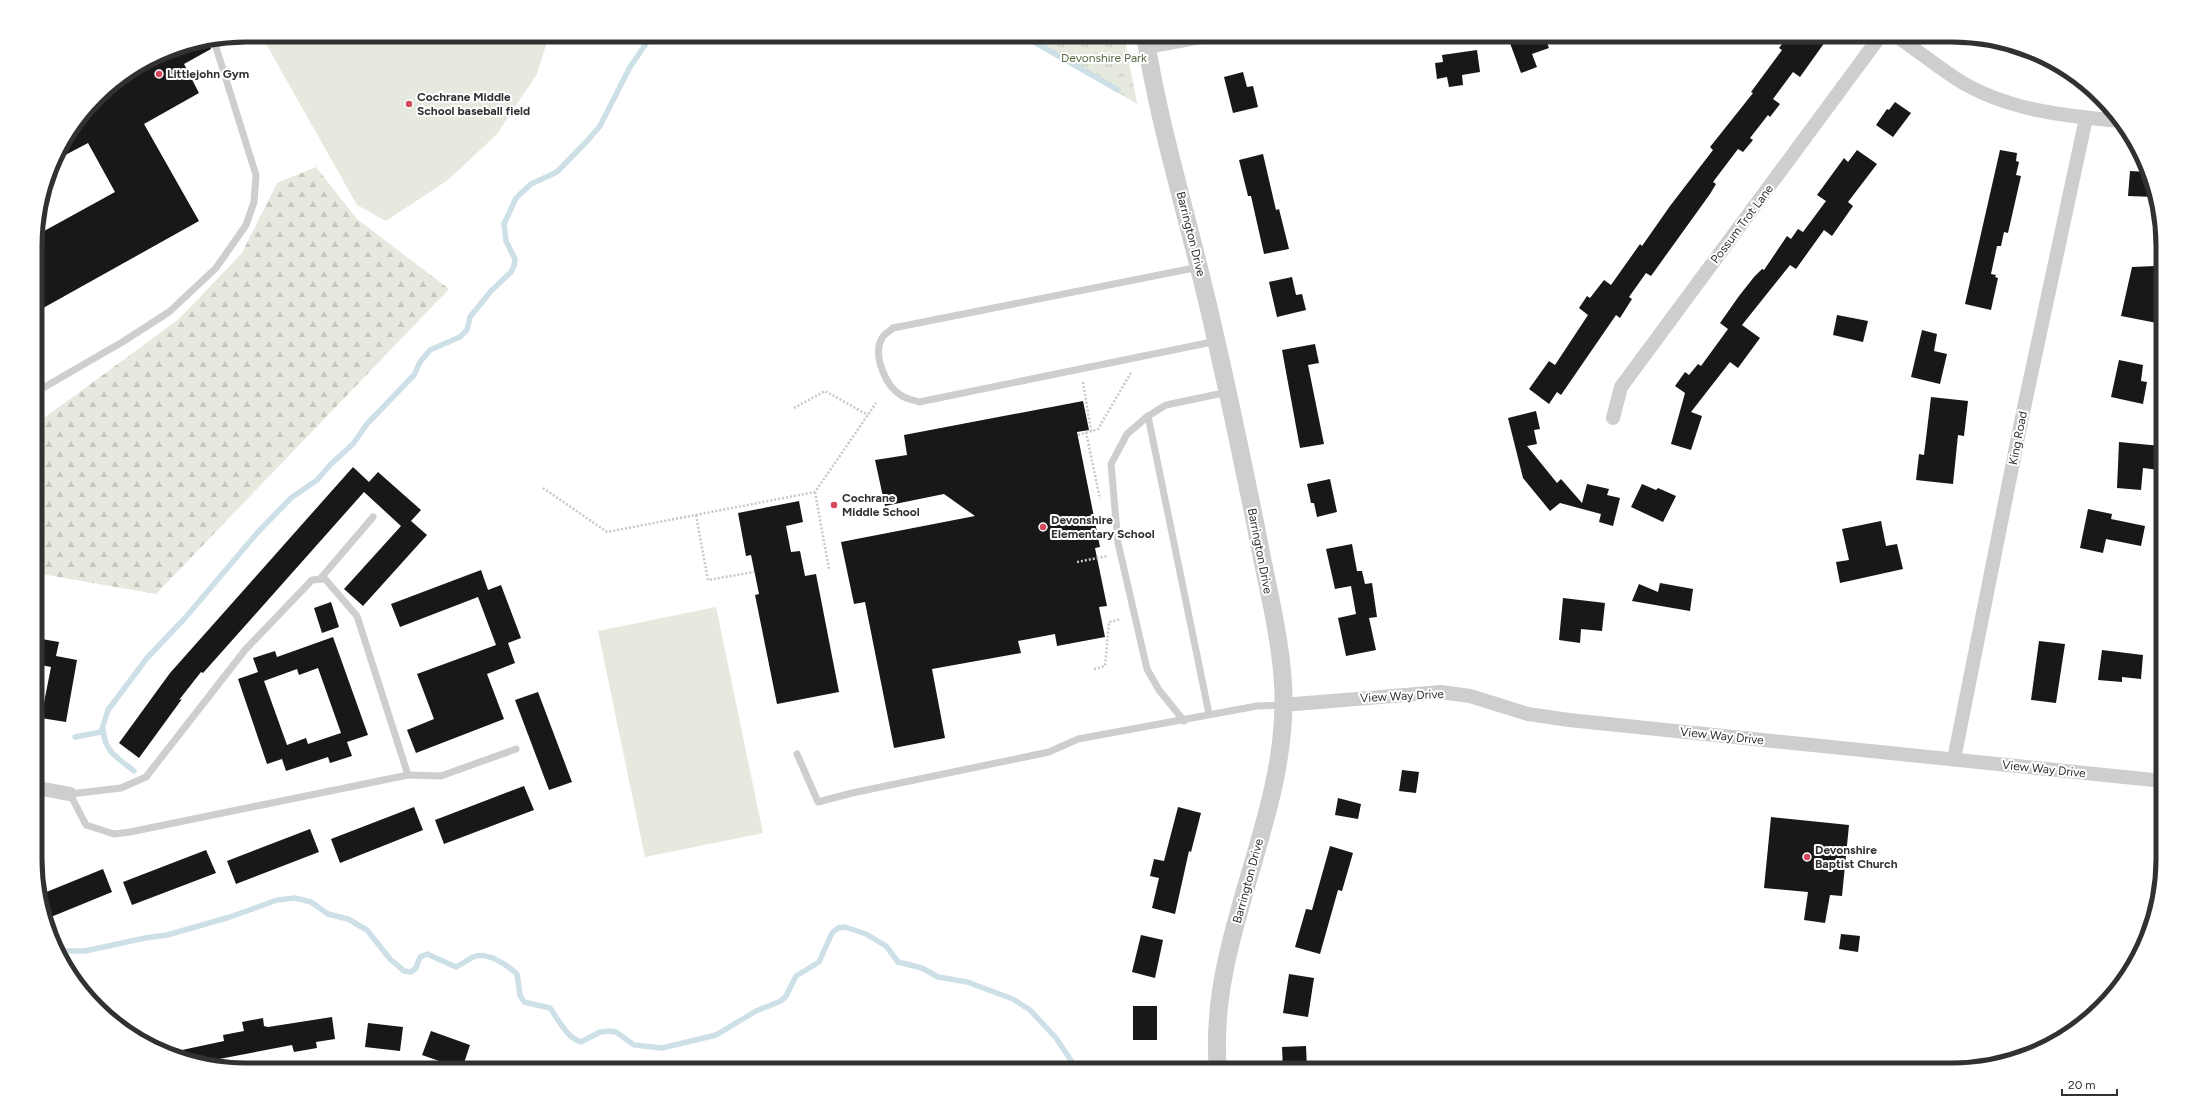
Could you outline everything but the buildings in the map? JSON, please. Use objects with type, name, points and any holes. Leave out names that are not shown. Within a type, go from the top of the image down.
[{"type":"street","name":"Barrington Drive","points":[[1146,42],[1217,341],[1272,609],[1281,664],[1283,705],[1278,760],[1266,814],[1232,940],[1221,993],[1218,1032],[1218,1063]]},
{"type":"street","name":"Possum Trot Lane","points":[[1613,418],[1621,387],[1876,42]]},
{"type":"street","points":[[1905,42],[1956,78],[1997,98],[2045,112],[2112,120]]},
{"type":"street","name":"King Road","points":[[1954,759],[2022,417],[2086,118]]},
{"type":"street","name":"View Way Drive","points":[[1283,705],[1441,692],[1470,696],[1528,714],[1569,720],[2156,780]]},
{"type":"street","points":[[42,789],[70,794]]},
{"type":"lane","points":[[42,389],[124,341],[169,312],[216,268],[246,225],[254,202],[256,175],[215,45]]},
{"type":"lane","points":[[1199,267],[893,328],[881,338],[879,354],[882,372],[890,387],[902,396],[919,402],[1217,341]]},
{"type":"lane","points":[[1184,721],[1159,690],[1147,669],[1118,543],[1111,464],[1127,434],[1148,416],[1166,405],[1228,392]]},
{"type":"lane","points":[[1148,416],[1209,714]]},
{"type":"lane","points":[[320,579],[373,517]]},
{"type":"lane","points":[[408,775],[357,616],[325,579],[320,579],[312,580],[245,650],[146,777],[121,788],[70,794],[86,825],[114,834],[408,775],[441,776],[516,749]]},
{"type":"lane","points":[[797,754],[818,802],[852,793],[1049,752],[1078,739],[1184,721],[1209,714],[1257,706],[1283,705]]},
{"type":"path","points":[[1078,434],[1098,429],[1133,369]]},
{"type":"path","points":[[1083,383],[1091,431]]},
{"type":"path","points":[[794,408],[824,391],[868,414]]},
{"type":"path","points":[[829,569],[815,492],[876,403]]},
{"type":"path","points":[[1086,432],[1100,499]]},
{"type":"path","points":[[544,488],[607,532],[815,492]]},
{"type":"path","points":[[696,515],[708,580],[754,572]]},
{"type":"path","points":[[1077,562],[1110,555]]},
{"type":"path","points":[[1094,669],[1105,666],[1110,622],[1121,619]]},
{"type":"green space","name":"Cochrane Middle School baseball field","points":[[265,42],[547,42],[537,74],[497,134],[448,180],[386,221],[357,205]]},
{"type":"green space","name":"Devonshire Park","points":[[1035,42],[1125,42],[1137,104]]},
{"type":"green space","points":[[316,167],[357,219],[449,289],[156,594],[42,574],[42,420],[179,319],[242,253],[277,183]]},
{"type":"green space","points":[[716,607],[763,833],[645,857],[598,631]]},
{"type":"waterway","points":[[75,737],[101,732],[108,710],[147,658],[185,618],[258,532],[291,498],[317,480],[331,464],[353,444],[367,424],[414,375],[420,362],[430,350],[460,337],[467,330],[470,317],[491,291],[511,272],[514,266],[515,259],[506,241],[504,224],[516,198],[531,184],[557,172],[600,126],[630,67],[647,42]]},
{"type":"waterway","points":[[1034,42],[1118,90]]},
{"type":"waterway","points":[[103,729],[106,744],[109,749],[117,758],[134,771]]},
{"type":"waterway","points":[[64,951],[85,951],[145,938],[167,935],[230,917],[277,900],[295,898],[311,902],[328,914],[348,919],[367,930],[390,959],[404,971],[411,972],[416,968],[420,957],[427,954],[456,967],[473,957],[490,957],[502,963],[517,974],[520,995],[524,1002],[550,1008],[563,1028],[576,1040],[581,1042],[600,1032],[610,1031],[616,1032],[634,1045],[662,1048],[716,1035],[756,1011],[781,1001],[786,996],[796,976],[819,962],[832,933],[838,928],[845,927],[866,934],[886,946],[898,962],[922,968],[938,977],[967,982],[1013,999],[1030,1010],[1056,1038],[1073,1063]]},
{"type":"place","name":"Littlejohn Gym","points":[[159,74]]},
{"type":"place","name":"Cochrane Middle School baseball field","points":[[409,104]]},
{"type":"place","name":"Cochrane Middle School","points":[[834,505]]},
{"type":"place","name":"Devonshire Elementary School","points":[[1043,527]]},
{"type":"place","name":"Devonshire Baptist Church","points":[[1807,857]]}]
